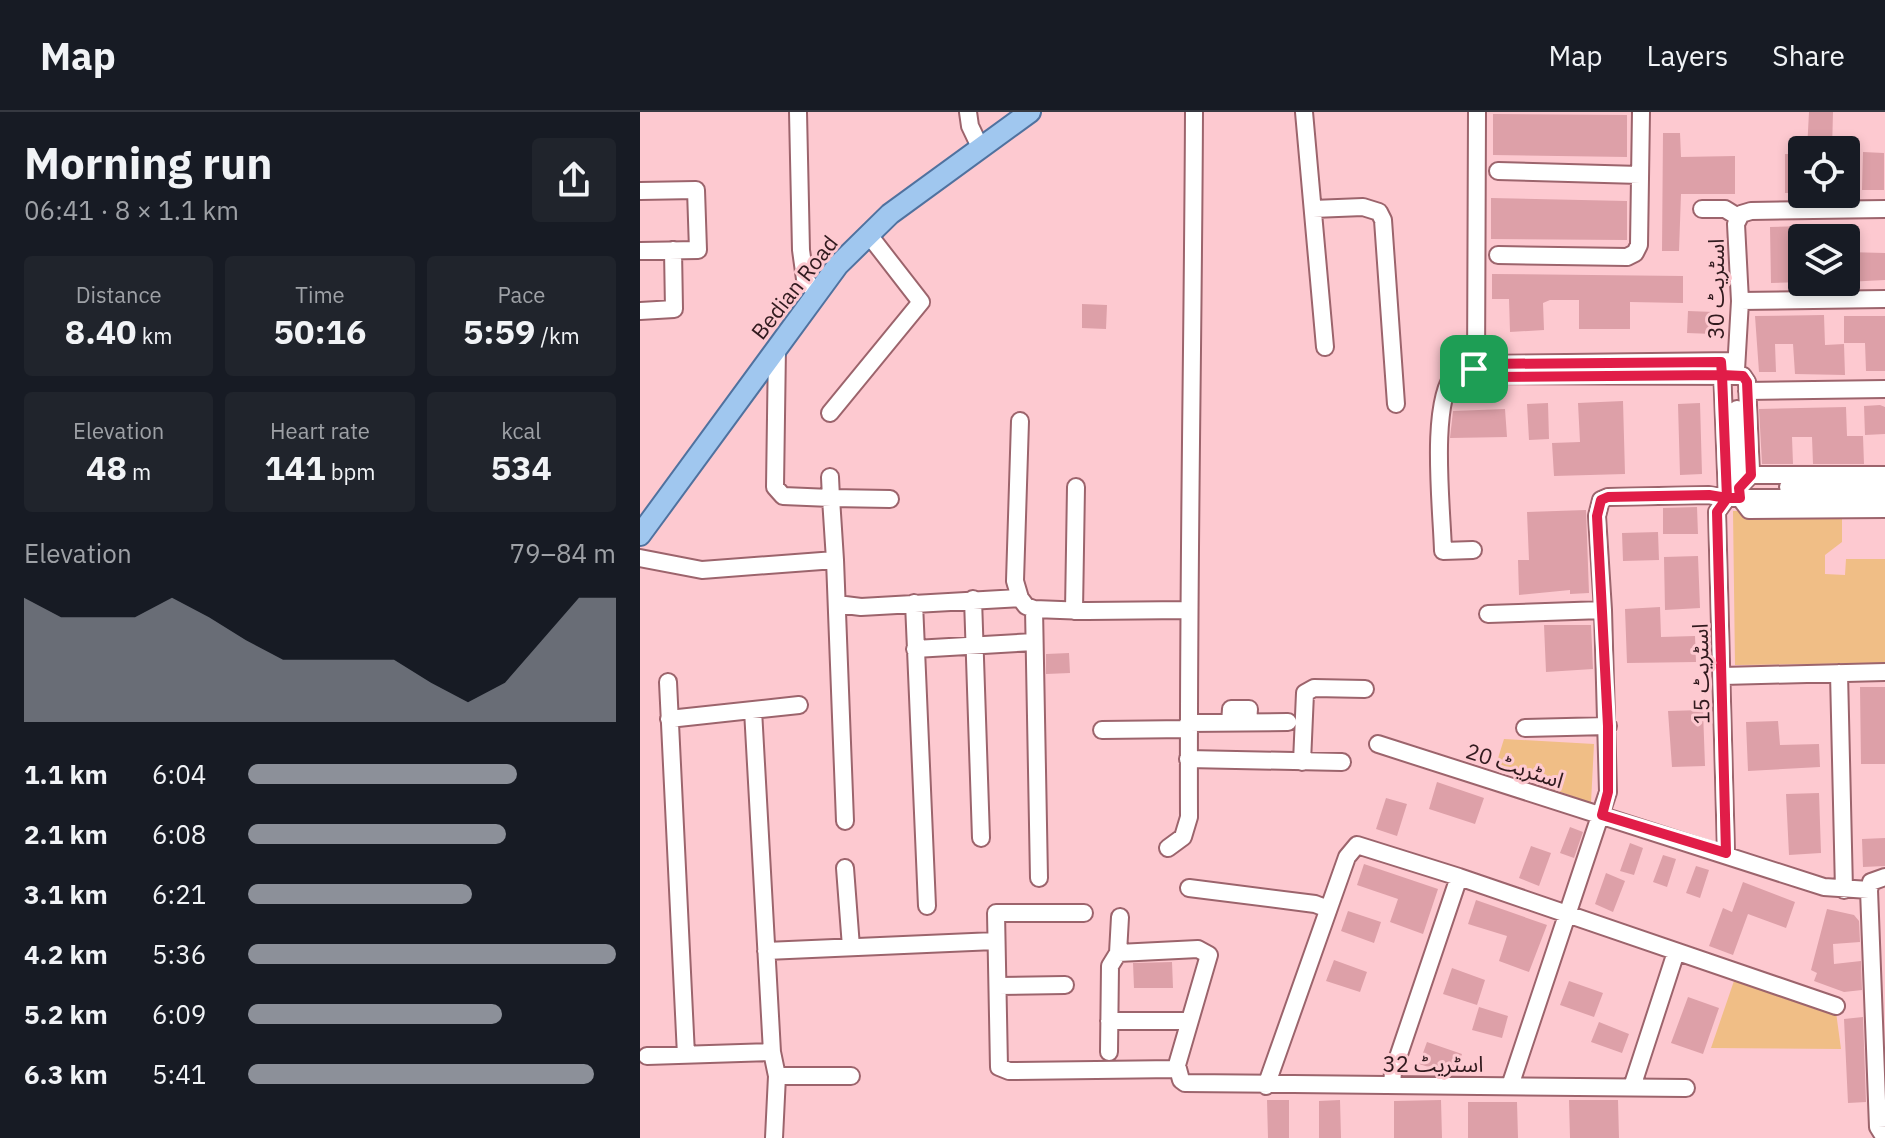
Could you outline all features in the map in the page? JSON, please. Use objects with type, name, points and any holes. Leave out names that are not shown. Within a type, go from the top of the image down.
[{"type":"main road","name":"Bedian Road","points":[[640,535],[838,265],[890,214],[1030,112]]},
{"type":"street","points":[[798,112],[801,250],[805,279],[817,294]]},
{"type":"street","points":[[968,112],[970,126],[980,147]]},
{"type":"street","points":[[1168,848],[1183,837],[1189,817],[1187,610],[1192,447],[1194,112]]},
{"type":"street","points":[[1304,112],[1325,347]]},
{"type":"street","points":[[1474,369],[1477,112]]},
{"type":"street","points":[[1498,255],[1627,257],[1635,253],[1639,245],[1641,112]]},
{"type":"street","points":[[1498,171],[1640,175]]},
{"type":"street","points":[[640,191],[696,190],[698,250],[640,251]]},
{"type":"street","points":[[1313,209],[1363,207],[1379,212],[1383,220],[1396,404]]},
{"type":"street","points":[[1702,209],[1725,209],[1737,221],[1751,211],[1885,209]]},
{"type":"street","name":"اسٹریٹ 30","points":[[1737,221],[1740,301],[1726,372],[1737,489]]},
{"type":"street","points":[[830,413],[921,302],[869,235]]},
{"type":"street","points":[[640,311],[674,309],[673,250]]},
{"type":"street","points":[[1740,301],[1885,299]]},
{"type":"street","points":[[777,347],[775,487],[783,496],[890,499]]},
{"type":"street","points":[[1473,550],[1443,551],[1440,413],[1452,375],[1474,369],[1480,364],[1726,372],[1743,376],[1747,391],[1737,489],[1749,510],[1885,509]]},
{"type":"street","points":[[1694,383],[1726,372]]},
{"type":"street","points":[[1726,372],[1717,482],[1737,489],[1885,498]]},
{"type":"street","points":[[1747,391],[1885,389]]},
{"type":"street","points":[[1020,421],[1015,581],[1027,603],[1034,642],[1039,878]]},
{"type":"street","points":[[1510,1086],[1608,792],[1608,726],[1597,516],[1601,500],[1608,497],[1709,495],[1737,489],[1885,475]]},
{"type":"street","points":[[830,477],[845,821]]},
{"type":"street","points":[[1737,489],[1885,486]]},
{"type":"street","points":[[1074,611],[1076,487]]},
{"type":"street","name":"اسٹریٹ 15","points":[[1726,853],[1717,512],[1737,489]]},
{"type":"street","points":[[640,558],[702,570],[835,560]]},
{"type":"street","points":[[837,604],[861,607],[973,599],[1074,611],[1187,610]]},
{"type":"street","points":[[973,599],[981,838]]},
{"type":"street","points":[[914,603],[927,906]]},
{"type":"street","points":[[1488,614],[1603,610]]},
{"type":"street","points":[[915,649],[1034,642]]},
{"type":"street","points":[[1723,676],[1885,672]]},
{"type":"street","points":[[1839,673],[1844,890]]},
{"type":"street","points":[[668,682],[686,1055]]},
{"type":"street","points":[[1302,762],[1305,693],[1314,688],[1365,689]]},
{"type":"street","points":[[669,719],[799,705]]},
{"type":"street","points":[[1102,730],[1230,723],[1231,709],[1249,709],[1248,722],[1288,722]]},
{"type":"street","points":[[753,710],[772,1052],[777,1076],[774,1138]]},
{"type":"street","points":[[1525,728],[1608,726]]},
{"type":"street","name":"اسٹریٹ 20","points":[[1378,744],[1726,853],[1824,887],[1869,890]]},
{"type":"street","points":[[1188,759],[1342,762]]},
{"type":"street","points":[[1266,1086],[1349,851],[1357,845],[1836,1006]]},
{"type":"street","points":[[845,868],[851,947]]},
{"type":"street","points":[[1392,1085],[1393,1072],[1459,877]]},
{"type":"street","points":[[1882,1132],[1879,945],[1869,890],[1871,882],[1885,877]]},
{"type":"street","points":[[1189,888],[1315,904],[1328,909]]},
{"type":"street","points":[[1065,985],[998,986],[996,913],[1084,913]]},
{"type":"street","points":[[1109,1052],[1110,966],[1118,953],[1120,917]]},
{"type":"street","points":[[766,951],[995,941]]},
{"type":"street","points":[[1118,953],[1198,949],[1206,952],[1209,963],[1189,1021],[1178,1075]]},
{"type":"street","points":[[1632,1087],[1676,952]]},
{"type":"street","name":"اسٹریٹ 32","points":[[998,986],[997,1057],[1003,1069],[1178,1075],[1207,1085],[1686,1088]]},
{"type":"street","points":[[1109,1021],[1189,1021]]},
{"type":"street","points":[[647,1056],[772,1052]]},
{"type":"street","points":[[777,1076],[851,1076]]},
{"type":"shaded area","points":[[1842,509],[1842,542],[1825,555],[1825,574],[1845,575],[1846,559],[1885,559],[1885,663],[1735,665],[1733,511]]},
{"type":"shaded area","points":[[1504,739],[1594,744],[1591,803],[1495,768]]},
{"type":"shaded area","points":[[1735,978],[1836,1012],[1841,1049],[1711,1048]]},
{"type":"building","points":[[1809,112],[1833,112],[1832,136],[1808,136]]},
{"type":"building","points":[[1493,114],[1627,115],[1627,157],[1493,155]]},
{"type":"building","points":[[1663,133],[1680,133],[1681,157],[1735,156],[1735,194],[1681,194],[1679,251],[1662,251]]},
{"type":"building","points":[[1863,152],[1884,153],[1884,190],[1862,190]]},
{"type":"building","points":[[1785,154],[1788,154],[1788,193],[1785,193]]},
{"type":"building","points":[[1491,198],[1627,201],[1627,240],[1491,239]]},
{"type":"building","points":[[1770,227],[1788,227],[1788,282],[1771,283]]},
{"type":"building","points":[[1860,252],[1885,253],[1885,280],[1860,281]]},
{"type":"building","points":[[1492,274],[1683,276],[1683,303],[1630,302],[1630,329],[1579,329],[1579,300],[1550,300],[1543,303],[1544,330],[1510,332],[1509,299],[1492,299]]},
{"type":"building","points":[[1082,304],[1107,305],[1106,329],[1082,328]]},
{"type":"building","points":[[1688,311],[1714,312],[1713,334],[1687,333]]},
{"type":"building","points":[[1824,315],[1825,345],[1844,344],[1845,375],[1795,374],[1793,344],[1775,344],[1776,372],[1759,372],[1755,316]]},
{"type":"building","points":[[1844,316],[1885,316],[1885,371],[1866,371],[1865,343],[1844,343]]},
{"type":"building","points":[[1623,401],[1625,474],[1554,476],[1552,443],[1580,442],[1578,403]]},
{"type":"building","points":[[1548,403],[1549,439],[1529,440],[1527,404]]},
{"type":"building","points":[[1700,403],[1702,474],[1680,475],[1678,404]]},
{"type":"building","points":[[1864,406],[1885,407],[1885,434],[1865,435]]},
{"type":"building","points":[[1846,407],[1847,436],[1863,436],[1864,464],[1813,464],[1812,437],[1792,437],[1793,464],[1762,464],[1759,409]]},
{"type":"building","points":[[1505,409],[1507,437],[1450,438],[1453,411]]},
{"type":"building","points":[[1697,507],[1698,534],[1663,534],[1663,508]]},
{"type":"building","points":[[1586,510],[1589,593],[1570,594],[1570,590],[1519,595],[1518,560],[1529,560],[1527,512]]},
{"type":"building","points":[[1658,532],[1659,560],[1623,561],[1622,533]]},
{"type":"building","points":[[1698,556],[1700,608],[1665,610],[1664,557]]},
{"type":"building","points":[[1660,607],[1661,637],[1695,636],[1696,662],[1627,663],[1625,609]]},
{"type":"building","points":[[1544,625],[1591,625],[1593,669],[1546,672]]},
{"type":"building","points":[[1069,653],[1070,673],[1046,674],[1046,654]]},
{"type":"building","points":[[1860,687],[1885,687],[1885,764],[1861,764]]},
{"type":"building","points":[[1703,710],[1705,766],[1672,767],[1668,711]]},
{"type":"building","points":[[1778,721],[1780,745],[1819,744],[1820,767],[1748,771],[1746,722]]},
{"type":"building","points":[[1437,782],[1484,798],[1475,824],[1429,809]]},
{"type":"building","points":[[1819,793],[1821,853],[1789,855],[1786,794]]},
{"type":"building","points":[[1386,798],[1407,804],[1397,836],[1376,829]]},
{"type":"building","points":[[1570,827],[1583,832],[1574,858],[1560,853]]},
{"type":"building","points":[[1885,838],[1885,866],[1863,867],[1862,839]]},
{"type":"building","points":[[1630,843],[1643,848],[1634,875],[1620,871]]},
{"type":"building","points":[[1531,846],[1551,853],[1539,886],[1519,878]]},
{"type":"building","points":[[1663,855],[1676,859],[1667,887],[1653,882]]},
{"type":"building","points":[[1364,864],[1438,889],[1423,934],[1390,922],[1398,899],[1357,885]]},
{"type":"building","points":[[1696,866],[1709,870],[1700,898],[1686,893]]},
{"type":"building","points":[[1606,873],[1625,881],[1613,912],[1595,904]]},
{"type":"building","points":[[1743,882],[1795,902],[1786,928],[1748,914],[1733,955],[1709,946],[1723,908],[1732,912]]},
{"type":"building","points":[[1476,900],[1547,925],[1529,972],[1499,961],[1507,936],[1468,924]]},
{"type":"building","points":[[1827,909],[1854,915],[1859,921],[1860,942],[1833,944],[1834,964],[1861,961],[1862,990],[1844,992],[1814,981],[1817,973],[1811,970]]},
{"type":"building","points":[[1348,911],[1381,922],[1374,943],[1341,931]]},
{"type":"building","points":[[1334,960],[1367,972],[1360,992],[1326,981]]},
{"type":"building","points":[[1172,962],[1173,988],[1134,988],[1133,963]]},
{"type":"building","points":[[1452,968],[1485,980],[1477,1005],[1443,994]]},
{"type":"building","points":[[1569,981],[1603,993],[1594,1017],[1560,1005]]},
{"type":"building","points":[[1688,997],[1719,1008],[1703,1054],[1671,1043]]},
{"type":"building","points":[[1479,1007],[1508,1016],[1502,1038],[1472,1030]]},
{"type":"building","points":[[1863,1017],[1866,1102],[1848,1103],[1844,1019]]},
{"type":"building","points":[[1599,1022],[1629,1034],[1622,1053],[1591,1042]]},
{"type":"building","points":[[1427,1042],[1462,1054],[1454,1075],[1419,1064]]},
{"type":"building","points":[[1267,1100],[1289,1100],[1289,1138],[1268,1138]]},
{"type":"building","points":[[1340,1100],[1341,1138],[1319,1138],[1319,1101]]},
{"type":"building","points":[[1441,1100],[1442,1138],[1394,1138],[1394,1101]]},
{"type":"building","points":[[1569,1100],[1618,1100],[1619,1138],[1570,1138]]},
{"type":"building","points":[[1468,1102],[1517,1102],[1518,1138],[1468,1138]]},
{"type":"route","points":[[1474,369],[1476,375],[1482,377],[1722,375],[1727,498],[1709,495],[1608,497],[1601,500],[1597,516],[1608,726],[1608,792],[1602,815],[1726,853],[1717,512],[1727,498],[1740,498],[1739,488],[1751,475],[1747,382],[1743,376],[1722,375],[1721,362],[1477,364],[1474,369]]}]
